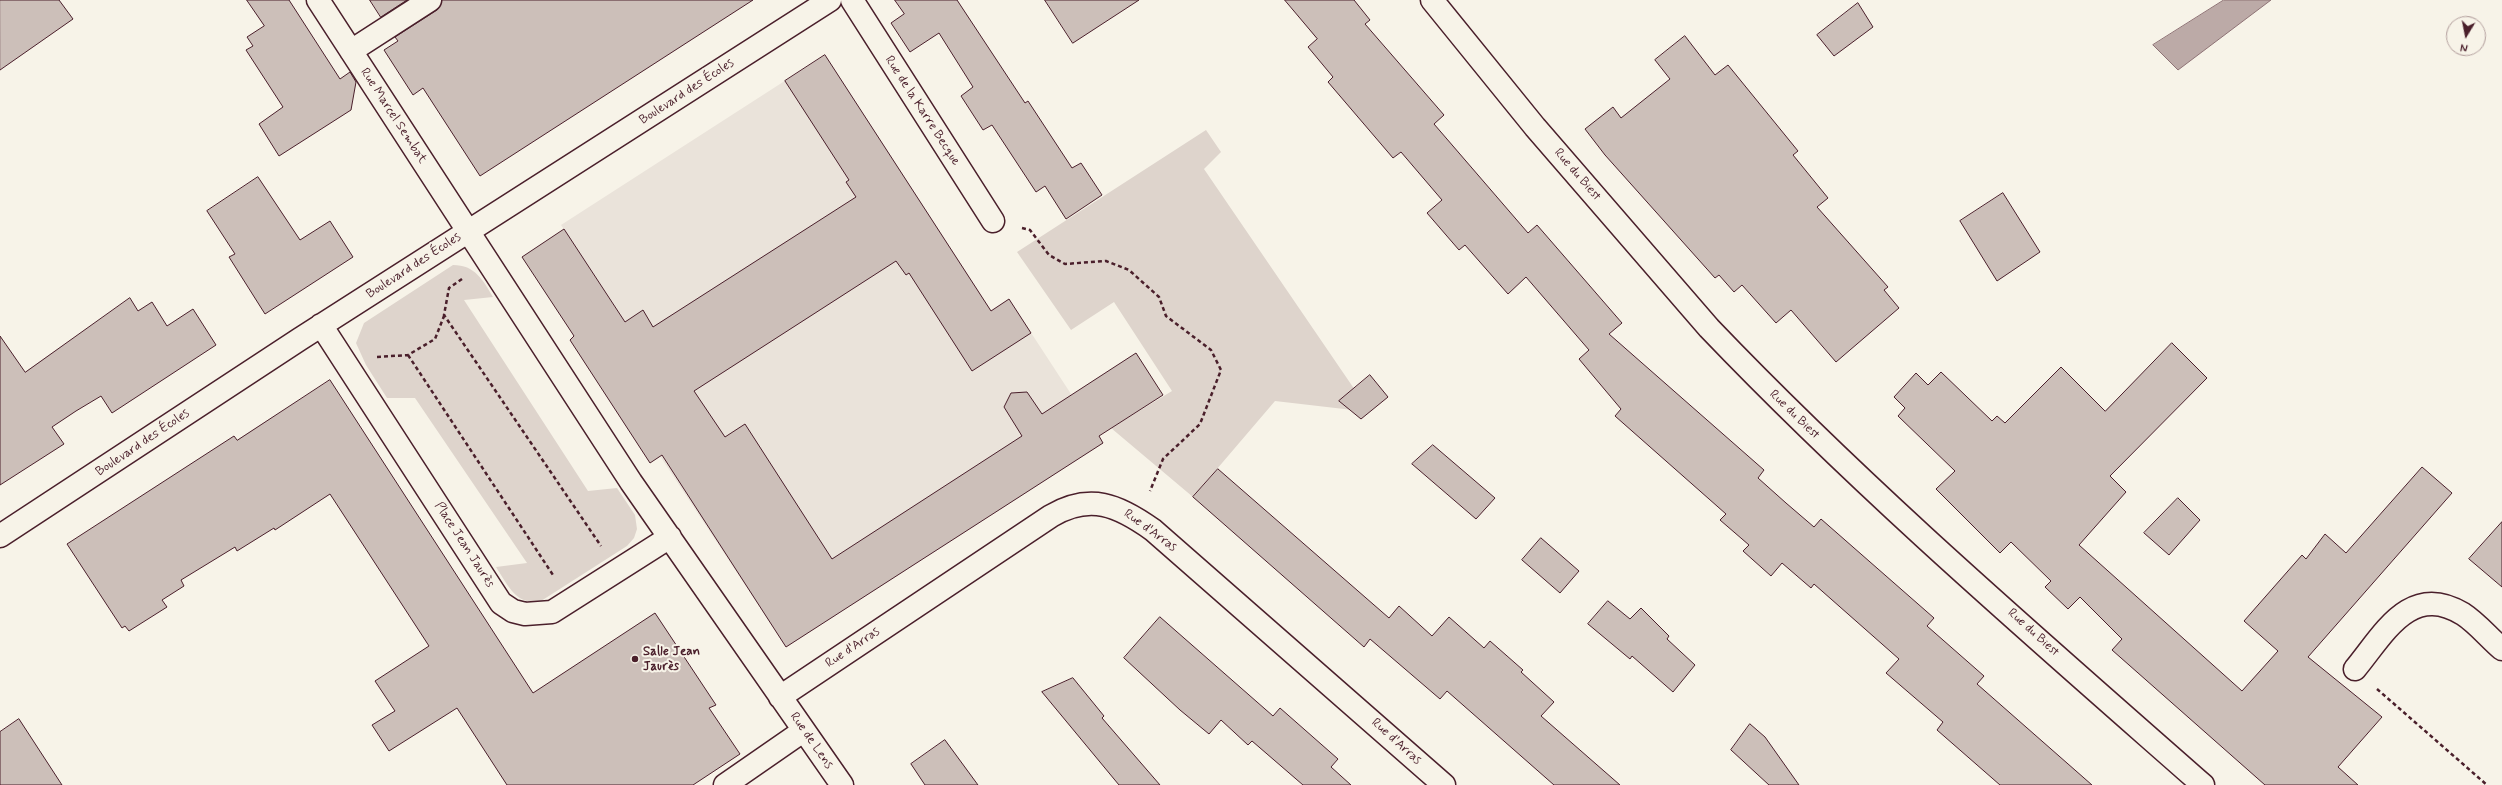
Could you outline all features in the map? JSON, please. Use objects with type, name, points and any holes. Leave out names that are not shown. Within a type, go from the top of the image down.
[{"type":"street","name":"Rue Marcel Sembat","points":[[318,0],[468,232]]},
{"type":"street","points":[[351,52],[430,0]]},
{"type":"street","name":"Boulevard des Écoles","points":[[0,536],[321,325],[830,0]]},
{"type":"street","name":"Rue de la Karre Becque","points":[[852,0],[994,221]]},
{"type":"street","name":"Rue du Biest","points":[[1432,0],[1535,127],[1709,328],[1736,357],[1814,435],[1920,532],[2203,785]]},
{"type":"street","points":[[468,232],[670,537],[780,697]]},
{"type":"street","name":"Place Jean Jaurès","points":[[321,325],[500,603],[513,611],[538,615],[552,612],[571,602],[670,537]]},
{"type":"street","name":"Rue d'Arras","points":[[780,697],[1064,508],[1094,503],[1122,510],[1137,519],[1287,646],[1444,785]]},
{"type":"street","points":[[2355,669],[2400,615],[2412,607],[2426,604],[2438,604],[2464,615],[2502,649]]},
{"type":"street","name":"Rue de Lens","points":[[780,697],[842,785]]},
{"type":"street","points":[[725,785],[803,731]]},
{"type":"path","points":[[994,221],[1030,230],[1049,255],[1065,264],[1106,261],[1129,270],[1159,297],[1166,316],[1211,350],[1221,370],[1200,424],[1163,459],[1137,519]]},
{"type":"path","points":[[344,360],[408,355],[435,339],[444,315],[449,288],[487,261]]},
{"type":"path","points":[[444,315],[619,571]]},
{"type":"path","points":[[408,355],[571,602]]},
{"type":"path","points":[[2355,669],[2487,785]]},
{"type":"shaded area","points":[[2224,0],[2271,0],[2178,70],[2153,45]]},
{"type":"shaded area","points":[[825,55],[991,310],[1009,299],[1103,443],[786,647],[660,456],[699,433],[561,225]]},
{"type":"shaded area","points":[[1206,130],[1221,152],[1204,169],[1370,412],[1275,401],[1193,497],[1111,428],[1172,391],[1114,302],[1071,330],[1017,252]]},
{"type":"shaded area","points":[[453,265],[467,268],[478,275],[493,297],[464,300],[588,491],[617,488],[635,515],[637,529],[634,538],[627,546],[541,601],[525,601],[514,593],[509,587],[496,567],[527,563],[415,398],[387,398],[366,365],[356,343],[364,323]]},
{"type":"building","points":[[0,0],[59,0],[73,19],[0,70]]},
{"type":"building","points":[[247,0],[289,0],[340,79],[350,72],[356,82],[351,110],[279,156],[259,124],[283,107],[246,50],[253,46],[247,37],[264,26]]},
{"type":"building","points":[[370,0],[407,0],[381,17]]},
{"type":"building","points":[[442,0],[753,0],[480,176],[423,88],[413,95],[384,50],[398,41],[395,37],[437,10]]},
{"type":"building","points":[[895,0],[957,0],[1025,103],[1028,101],[1072,168],[1081,163],[1102,195],[1066,219],[1045,186],[1036,192],[992,125],[983,130],[961,96],[973,87],[939,33],[910,52],[891,23],[904,14]]},
{"type":"building","points":[[1045,0],[1139,0],[1073,43]]},
{"type":"building","points":[[1285,0],[1354,0],[1370,20],[1365,24],[1444,115],[1434,124],[1528,233],[1537,225],[1622,323],[1609,334],[1764,470],[1758,478],[1786,503],[1814,527],[1821,519],[1934,618],[1927,626],[1984,676],[1977,684],[2092,785],[2000,785],[1937,730],[1943,722],[1886,673],[1899,659],[1814,584],[1811,588],[1782,563],[1771,576],[1743,551],[1749,545],[1720,520],[1726,514],[1615,416],[1621,409],[1579,359],[1589,350],[1526,277],[1508,294],[1465,245],[1459,250],[1427,213],[1442,200],[1401,152],[1393,158],[1328,82],[1333,77],[1308,47],[1317,39]]},
{"type":"building","points":[[1858,3],[1873,27],[1834,56],[1817,35]]},
{"type":"building","points":[[1685,36],[1715,75],[1728,65],[1798,151],[1793,155],[1828,198],[1817,207],[1888,287],[1884,290],[1899,308],[1836,362],[1791,310],[1776,323],[1742,285],[1734,292],[1719,275],[1715,278],[1605,155],[1585,129],[1613,107],[1621,118],[1670,79],[1655,60]]},
{"type":"building","points":[[825,55],[991,311],[1009,299],[1031,333],[972,371],[909,273],[906,275],[896,261],[694,391],[725,437],[745,424],[832,559],[1022,436],[1004,407],[1011,393],[1027,392],[1042,414],[1136,353],[1163,395],[1099,436],[1103,443],[786,647],[662,455],[650,463],[570,340],[574,336],[522,257],[564,229],[625,322],[643,310],[653,327],[856,197],[846,182],[849,180],[785,81]]},
{"type":"building","points":[[258,177],[300,240],[330,221],[353,257],[265,314],[229,257],[235,254],[207,211]]},
{"type":"building","points":[[2003,193],[2040,252],[1997,281],[1960,221]]},
{"type":"building","points":[[130,298],[138,311],[152,302],[167,326],[193,309],[216,345],[112,413],[101,396],[76,411],[52,427],[64,444],[0,485],[0,336],[25,372]]},
{"type":"building","points":[[2172,343],[2207,378],[2110,476],[2126,492],[2079,545],[2242,691],[2278,651],[2244,621],[2302,555],[2306,559],[2325,534],[2346,553],[2422,467],[2452,493],[2308,657],[2382,717],[2338,767],[2358,785],[2265,785],[2112,650],[2122,639],[2080,597],[2068,609],[2045,587],[2051,581],[2011,542],[2000,553],[1936,489],[1955,471],[1898,416],[1905,408],[1894,397],[1916,373],[1928,385],[1941,372],[1992,421],[1997,416],[2005,423],[2061,367],[2105,411]]},
{"type":"building","points":[[1370,375],[1388,397],[1361,419],[1339,401]]},
{"type":"building","points":[[330,380],[533,693],[655,613],[716,705],[709,708],[740,754],[693,785],[507,785],[457,708],[389,751],[372,725],[395,711],[375,681],[429,646],[330,494],[275,530],[274,528],[237,551],[235,547],[181,580],[184,586],[162,600],[167,607],[129,631],[125,626],[122,628],[67,544],[234,436],[237,440]]},
{"type":"building","points":[[1433,445],[1495,498],[1476,519],[1412,464]]},
{"type":"building","points":[[1218,469],[1389,618],[1399,606],[1432,636],[1449,617],[1484,648],[1490,641],[1523,670],[1521,672],[1554,702],[1541,716],[1620,785],[1554,785],[1447,691],[1440,699],[1370,639],[1364,647],[1193,497]]},
{"type":"building","points":[[2178,498],[2200,520],[2169,555],[2144,533]]},
{"type":"building","points":[[2502,522],[2502,587],[2469,559]]},
{"type":"building","points":[[1541,538],[1579,571],[1560,593],[1522,560]]},
{"type":"building","points":[[1608,601],[1630,619],[1641,608],[1669,636],[1667,639],[1695,665],[1673,692],[1632,656],[1630,659],[1588,624]]},
{"type":"building","points":[[1160,617],[1273,716],[1280,708],[1338,759],[1331,767],[1351,785],[1303,785],[1252,741],[1248,745],[1221,720],[1209,734],[1180,710],[1124,658]]},
{"type":"building","points":[[1073,678],[1104,716],[1102,718],[1160,785],[1119,785],[1042,692]]},
{"type":"building","points":[[19,719],[62,785],[0,785],[0,732]]},
{"type":"building","points":[[1750,724],[1765,737],[1799,785],[1769,785],[1731,750]]},
{"type":"building","points":[[945,740],[978,785],[925,785],[911,764]]},
{"type":"place","name":"Salle Jean Jaurès","points":[[635,659]]}]
